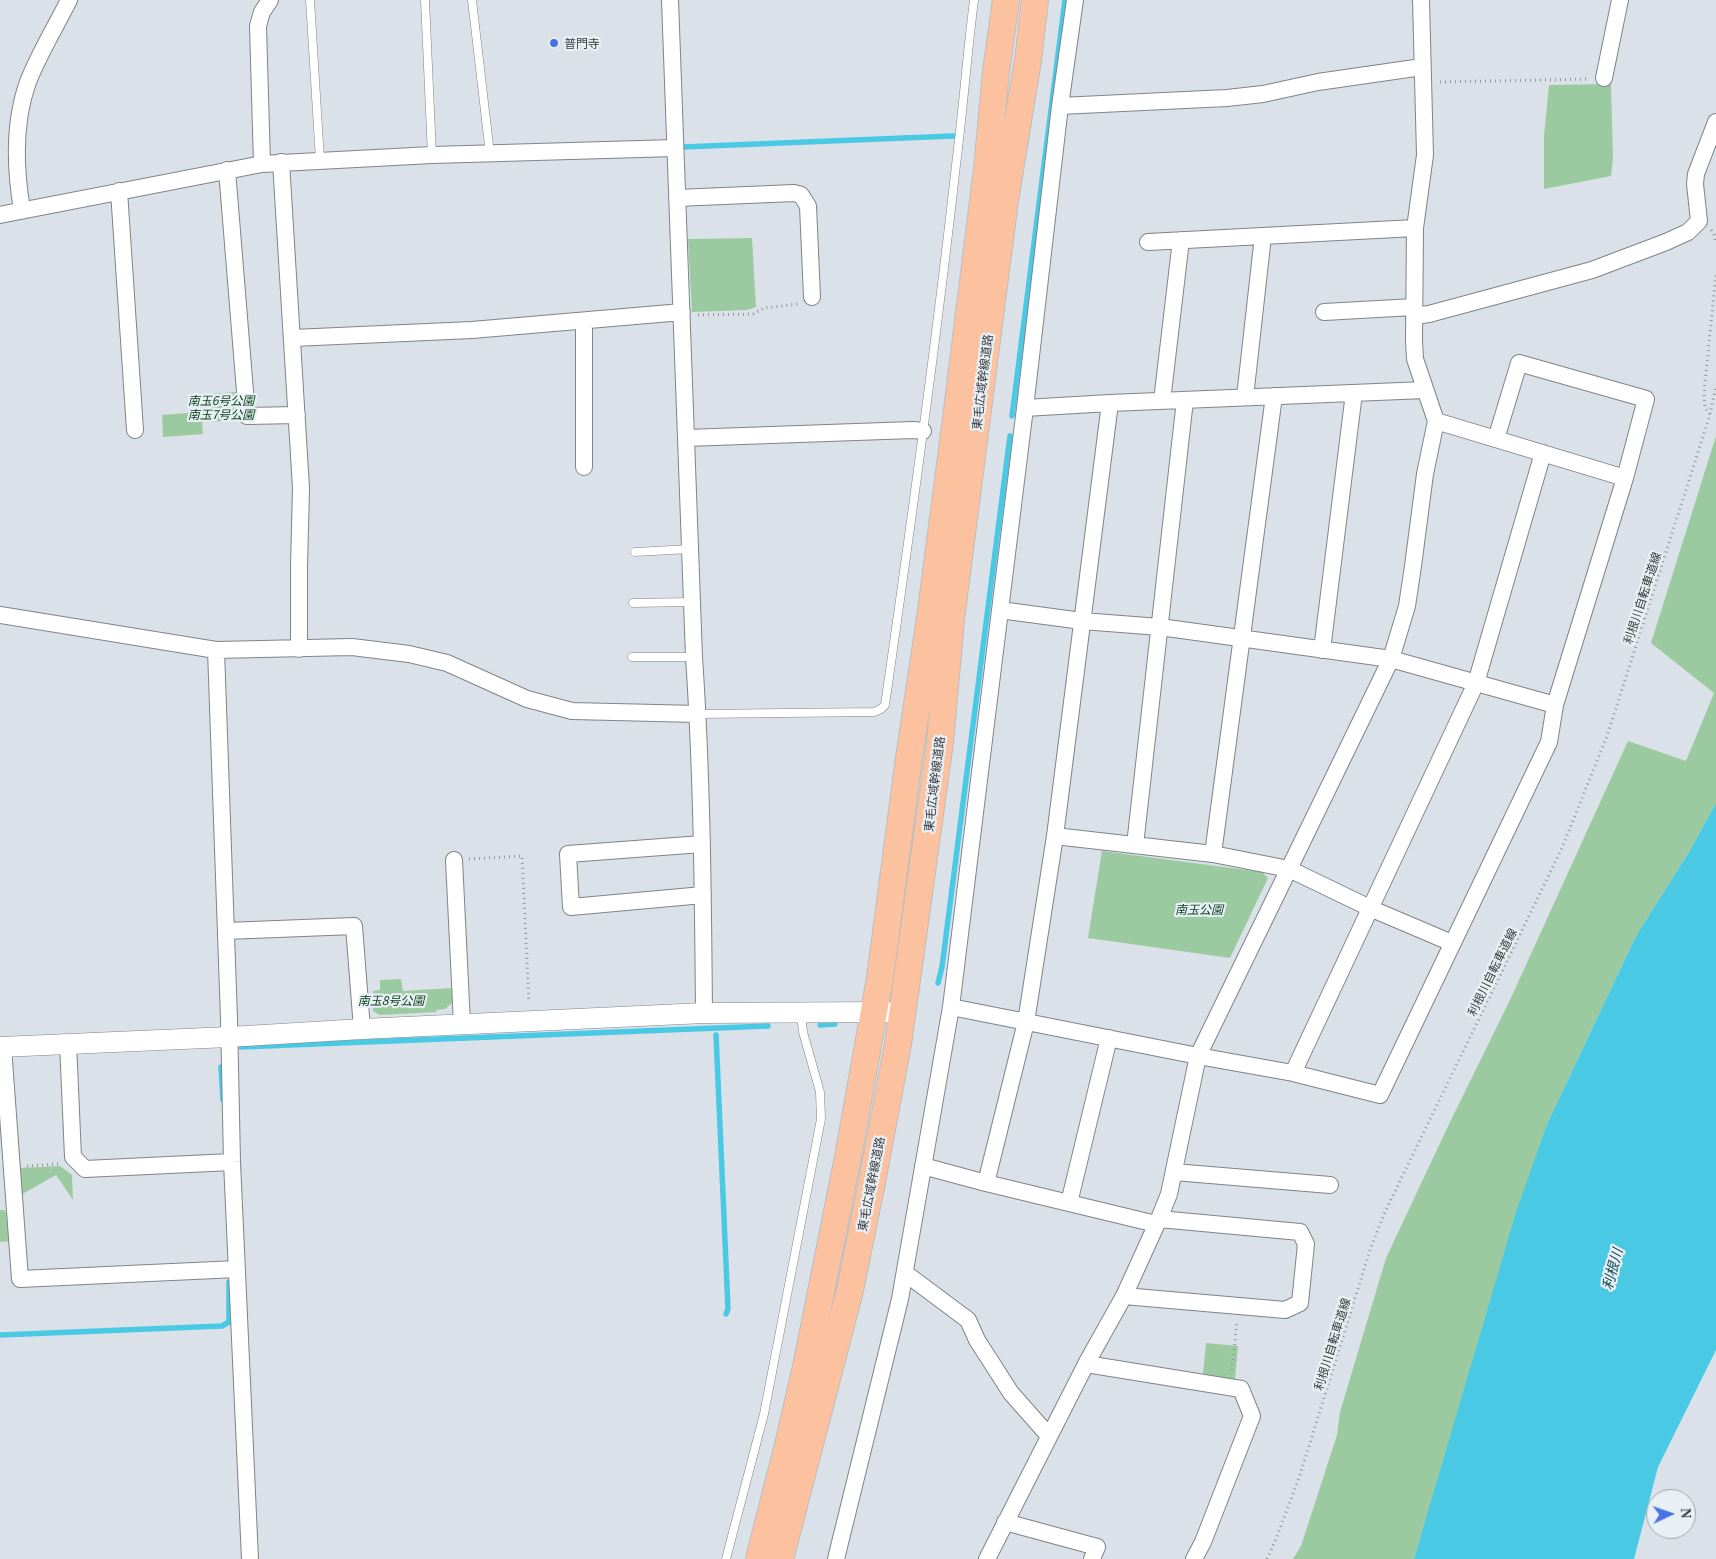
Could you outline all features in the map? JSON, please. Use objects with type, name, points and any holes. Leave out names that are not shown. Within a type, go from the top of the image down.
[{"type":"highway","name":"東毛広域幹線道路","points":[[758,1559],[806,1367],[848,1157],[872,1012],[880,978],[908,765],[930,618],[986,178],[1006,0]]},
{"type":"highway","name":"東毛広域幹線道路","points":[[780,1559],[850,1290],[872,1182],[902,1012],[940,742],[951,619],[1006,200],[1036,0]]},
{"type":"street","points":[[22,210],[17,146],[18,121],[22,102],[28,81],[69,0]]},
{"type":"street","points":[[262,164],[258,42],[262,12],[270,0]]},
{"type":"street","points":[[670,0],[694,657],[698,714],[704,1013]]},
{"type":"street","points":[[836,1559],[878,1393],[905,1273],[951,1007],[1025,408],[1060,106],[1075,0]]},
{"type":"street","points":[[987,1559],[1086,1364],[1124,1296],[1158,1222],[1169,1194],[1198,1056],[1392,660],[1406,606],[1425,474],[1436,421],[1415,359],[1415,228],[1425,155],[1421,0]]},
{"type":"street","points":[[1604,78],[1620,0]]},
{"type":"street","points":[[1060,106],[1226,98],[1263,94],[1318,82],[1423,75]]},
{"type":"street","points":[[1324,312],[1415,311],[1429,314],[1592,270],[1688,232],[1699,221],[1695,184],[1696,174],[1716,122]]},
{"type":"street","points":[[0,215],[227,170],[281,162],[432,155],[675,148]]},
{"type":"street","points":[[281,162],[302,488],[299,567],[299,649]]},
{"type":"street","points":[[227,170],[248,416],[297,415]]},
{"type":"street","points":[[119,191],[135,430]]},
{"type":"street","points":[[677,198],[794,193],[801,195],[808,206],[812,297]]},
{"type":"street","points":[[1148,242],[1415,228]]},
{"type":"street","points":[[1245,397],[1263,236]]},
{"type":"street","points":[[1162,401],[1181,240]]},
{"type":"street","points":[[293,338],[472,330],[682,312]]},
{"type":"street","points":[[584,321],[584,467]]},
{"type":"street","points":[[951,1007],[1293,1073],[1380,1094],[1549,742],[1555,705],[1625,478],[1646,399],[1519,363],[1496,439]]},
{"type":"street","points":[[1025,408],[1425,390]]},
{"type":"street","points":[[1322,650],[1354,393]]},
{"type":"street","points":[[1213,854],[1274,396]]},
{"type":"street","points":[[1135,845],[1185,400]]},
{"type":"street","points":[[986,1183],[1026,1022],[1055,836],[1110,403]]},
{"type":"street","points":[[1436,421],[1625,478]]},
{"type":"street","points":[[686,438],[912,430],[923,432]]},
{"type":"street","points":[[1293,1073],[1476,683],[1543,453]]},
{"type":"street","points":[[1000,610],[1082,621],[1160,627],[1392,660],[1555,705]]},
{"type":"street","points":[[0,615],[216,650],[352,647],[409,654],[447,663],[527,699],[572,711],[698,714]]},
{"type":"street","points":[[216,650],[232,1162],[250,1559]]},
{"type":"street","points":[[1055,836],[1213,854],[1289,869],[1452,943]]},
{"type":"street","points":[[702,844],[568,854],[571,907],[703,895]]},
{"type":"street","points":[[454,860],[462,1024]]},
{"type":"street","points":[[226,931],[354,926],[362,1029]]},
{"type":"street","points":[[237,1269],[20,1279],[7,1201],[12,1166],[2,1047],[704,1013],[902,1012]]},
{"type":"street","points":[[1070,1203],[1109,1038]]},
{"type":"street","points":[[68,1043],[73,1157],[85,1169],[232,1162]]},
{"type":"street","points":[[923,1166],[986,1183],[1158,1222],[1300,1232],[1306,1244],[1300,1303],[1285,1310],[1124,1296]]},
{"type":"street","points":[[1174,1172],[1330,1185]]},
{"type":"street","points":[[905,1273],[968,1320],[978,1340],[1011,1393],[1049,1436]]},
{"type":"street","points":[[1086,1364],[1241,1389],[1252,1416],[1203,1542],[1194,1559]]},
{"type":"street","points":[[1006,1522],[1097,1547],[1092,1559]]},
{"type":"lane","points":[[310,0],[320,160]]},
{"type":"lane","points":[[425,0],[432,155]]},
{"type":"lane","points":[[472,0],[490,154]]},
{"type":"lane","points":[[698,714],[874,712],[885,705],[923,432],[974,0]]},
{"type":"lane","points":[[635,552],[690,549]]},
{"type":"lane","points":[[633,604],[692,602]]},
{"type":"lane","points":[[632,657],[694,657]]},
{"type":"lane","points":[[726,1559],[764,1414],[822,1119],[820,1092],[803,1032],[801,1013]]},
{"type":"path","points":[[1423,75],[1604,78]]},
{"type":"path","points":[[1708,227],[1714,234],[1716,243]]},
{"type":"path","points":[[1710,414],[1705,408],[1704,393],[1716,273]]},
{"type":"path","points":[[682,312],[692,315],[753,314],[764,308],[799,303],[812,297]]},
{"type":"path","name":"利根川自転車道線","points":[[1267,1559],[1300,1475],[1370,1250],[1384,1214],[1562,848],[1594,771],[1710,414],[1716,386]]},
{"type":"path","points":[[454,860],[522,856],[529,1022]]},
{"type":"path","points":[[12,1166],[79,1163]]},
{"type":"path","points":[[1230,1387],[1238,1306]]},
{"type":"green space","points":[[1611,84],[1613,158],[1611,176],[1544,189],[1544,136],[1549,85]]},
{"type":"green space","points":[[752,238],[756,307],[747,310],[692,312],[688,239]]},
{"type":"green space","name":"南玉6号公園 南玉7号公園","points":[[236,392],[238,420],[202,422],[203,434],[163,437],[162,415],[200,412],[199,395]]},
{"type":"green space","points":[[1716,436],[1716,803],[1689,852],[1636,936],[1548,1122],[1414,1559],[1293,1559],[1301,1546],[1337,1435],[1340,1412],[1386,1258],[1510,1000],[1628,741],[1686,761],[1714,693],[1651,643]]},
{"type":"green space","name":"南玉公園","points":[[1102,851],[1262,872],[1268,878],[1230,958],[1088,938]]},
{"type":"green space","name":"南玉8号公園","points":[[401,979],[403,991],[452,988],[452,1003],[445,1009],[437,1010],[436,1012],[380,1015],[373,1011],[373,991],[380,990],[380,980]]},
{"type":"green space","points":[[60,1166],[72,1175],[73,1200],[56,1175],[19,1196],[18,1168]]},
{"type":"green space","points":[[0,1210],[4,1210],[12,1221],[12,1241],[0,1242]]},
{"type":"green space","points":[[1206,1343],[1238,1346],[1235,1380],[1203,1374]]},
{"type":"water","name":"利根川","points":[[1716,803],[1716,1350],[1658,1467],[1652,1489],[1646,1489],[1646,1513],[1634,1559],[1414,1559],[1516,1212],[1548,1122],[1636,936],[1689,852]]},
{"type":"waterway","points":[[1012,416],[1065,0]]},
{"type":"waterway","points":[[683,147],[953,136]]},
{"type":"waterway","points":[[938,983],[942,967],[1010,436]]},
{"type":"waterway","points":[[820,1025],[835,1024]]},
{"type":"waterway","points":[[241,1047],[768,1026]]},
{"type":"waterway","points":[[716,1035],[728,1309],[726,1314]]},
{"type":"waterway","points":[[221,1067],[223,1100]]},
{"type":"waterway","points":[[0,1335],[222,1326],[229,1322],[229,1282]]},
{"type":"place","name":"普門寺","points":[[554,43]]}]
